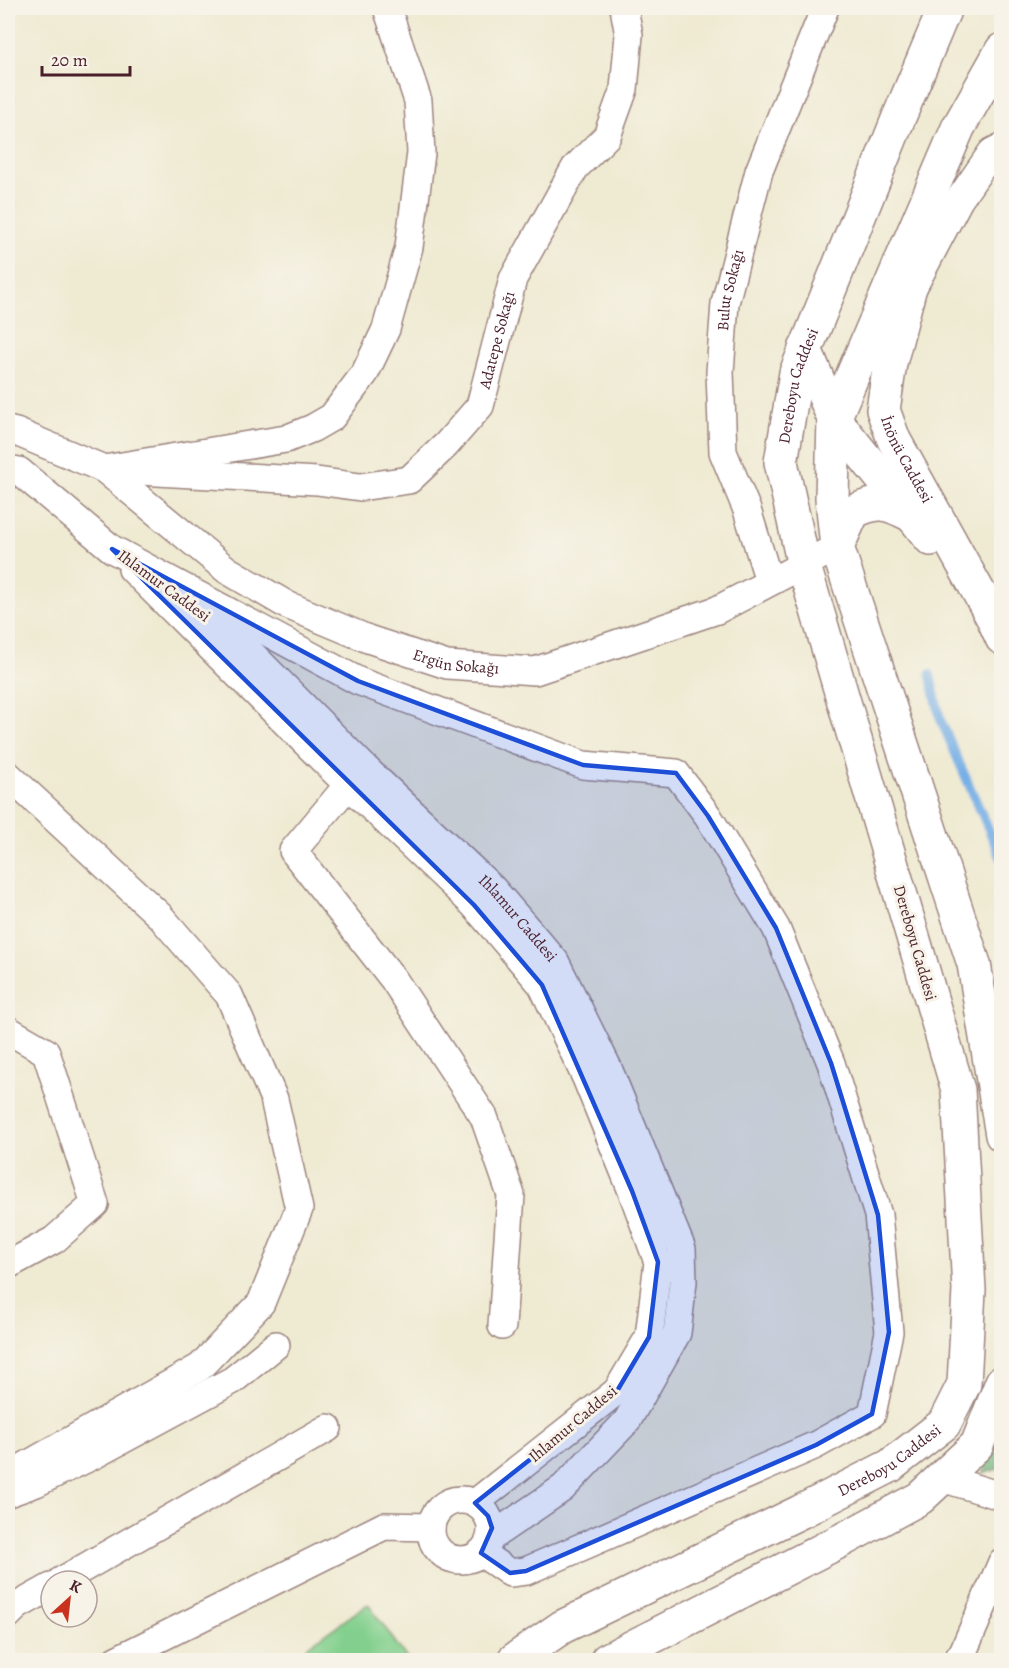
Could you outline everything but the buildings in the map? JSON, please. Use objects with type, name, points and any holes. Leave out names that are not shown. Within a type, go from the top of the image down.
[{"type":"main road","name":"Dereboyu Caddesi","points":[[514,1660],[562,1627],[890,1466],[944,1424],[964,1384],[969,1290],[958,1090],[804,566],[781,462],[795,373],[945,8]]},
{"type":"main road","points":[[1002,50],[958,128],[834,419],[832,498],[837,547],[974,964],[1002,1135]]},
{"type":"main road","name":"İnönü Caddesi","points":[[944,161],[890,363],[883,410],[894,440],[997,628]]},
{"type":"main road","points":[[805,349],[834,419],[913,516],[997,628]]},
{"type":"main road","points":[[837,547],[853,512],[871,504],[892,506],[913,516]]},
{"type":"main road","points":[[607,1660],[920,1498],[977,1446],[1002,1382]]},
{"type":"street","points":[[8,430],[104,469],[286,439],[332,417],[365,373],[386,329],[409,247],[421,153],[418,101],[387,8]]},
{"type":"street","name":"Adatepe Sokağı","points":[[104,469],[317,481],[360,487],[409,480],[446,445],[480,406],[513,279],[575,168],[607,136],[624,89],[629,35],[624,8]]},
{"type":"street","name":"Bulut Sokağı","points":[[769,581],[747,510],[723,452],[720,372],[724,303],[759,171],[825,8]]},
{"type":"street","points":[[907,299],[959,200],[992,152],[1002,147]]},
{"type":"street","name":"Ergün Sokağı","points":[[104,469],[227,570],[287,605],[368,639],[447,665],[535,671],[717,610],[837,547]]},
{"type":"street","points":[[8,470],[19,471],[112,549],[358,681],[583,765],[676,773],[708,816],[776,928],[831,1063],[878,1215],[890,1332],[872,1414],[816,1445],[526,1571],[510,1573],[486,1545]]},
{"type":"street","name":"Ihlamur Caddesi","points":[[112,549],[348,785],[474,905],[542,985],[586,1078],[632,1191],[658,1262],[649,1337],[617,1391],[475,1503]]},
{"type":"street","name":"Ihlamur Caddesi","points":[[112,549],[239,641],[365,768],[493,889],[555,961],[608,1068],[682,1249],[683,1282],[677,1333],[627,1421],[563,1488],[486,1545]]},
{"type":"street","points":[[8,777],[160,916],[229,995],[274,1099],[298,1209],[261,1303],[200,1367],[20,1469],[8,1473]]},
{"type":"street","points":[[348,785],[293,851],[394,980],[483,1117],[511,1196],[502,1326]]},
{"type":"street","points":[[8,1030],[46,1052],[96,1204],[54,1240],[8,1265]]},
{"type":"street","points":[[8,1493],[36,1483],[94,1455],[233,1380],[276,1344]]},
{"type":"street","points":[[82,1569],[328,1428]]},
{"type":"street","points":[[942,1478],[994,1494],[1002,1491]]},
{"type":"street","points":[[466,1500],[475,1503],[488,1516],[492,1528],[486,1545],[471,1559],[460,1560],[448,1557],[438,1549],[432,1539],[431,1527],[434,1516],[440,1509],[452,1502],[466,1500]]},
{"type":"street","points":[[116,1660],[384,1526],[431,1527]]},
{"type":"street","points":[[957,1660],[963,1652],[1002,1562]]},
{"type":"street","points":[[8,1616],[17,1606],[39,1594]]},
{"type":"highlighted area","points":[[112,549],[358,681],[583,765],[676,773],[708,816],[776,928],[831,1063],[878,1215],[889,1332],[872,1414],[816,1445],[526,1571],[510,1573],[481,1553],[492,1528],[488,1516],[475,1503],[617,1391],[649,1337],[658,1262],[632,1191],[542,985],[474,905]]},
{"type":"green space","points":[[1001,1429],[1001,1468],[982,1474]]},
{"type":"green space","points":[[368,1604],[408,1660],[288,1660]]},
{"type":"waterway","points":[[930,674],[941,721],[1002,860]]}]
